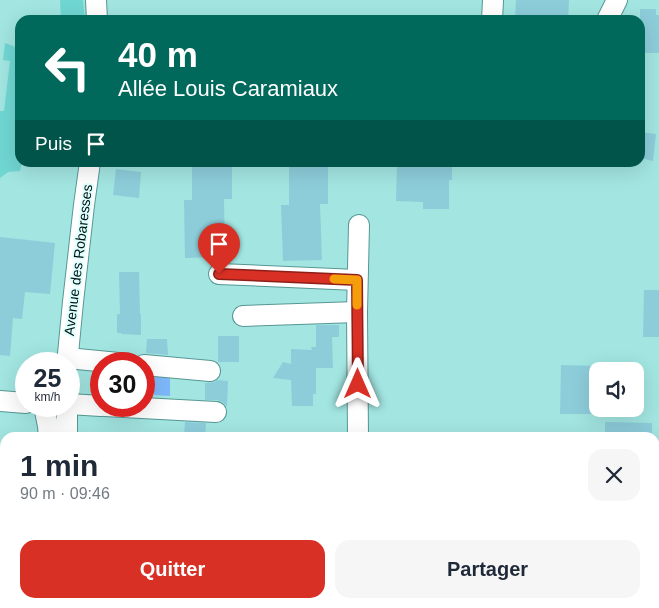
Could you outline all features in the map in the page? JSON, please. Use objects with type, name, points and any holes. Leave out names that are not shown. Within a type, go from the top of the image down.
[{"type":"street","points":[[96,0],[98,15]]},
{"type":"street","points":[[492,15],[493,0]]},
{"type":"street","points":[[610,15],[617,0]]},
{"type":"street","name":"Avenue des Robaresses","points":[[67,352],[89,167]]},
{"type":"street","points":[[358,432],[357,280],[359,225]]},
{"type":"street","points":[[219,274],[357,280]]},
{"type":"street","points":[[243,316],[357,312]]},
{"type":"street","points":[[155,366],[210,371]]},
{"type":"street","points":[[0,401],[15,403]]},
{"type":"street","points":[[155,409],[216,412]]},
{"type":"street","points":[[44,417],[48,426],[48,432]]},
{"type":"street","points":[[67,432],[68,417]]},
{"type":"shaded area","points":[[60,0],[83,0],[84,15],[61,15]]},
{"type":"shaded area","points":[[5,43],[13,46],[15,48],[15,167],[21,167],[20,171],[8,172],[0,178],[0,111],[4,111],[10,61],[3,60]]},
{"type":"shaded area","points":[[155,370],[170,371],[170,396],[155,395]]},
{"type":"building","points":[[516,0],[569,0],[568,15],[515,15]]},
{"type":"building","points":[[640,9],[656,9],[656,15],[659,15],[659,53],[645,53],[645,15],[640,15]]},
{"type":"building","points":[[645,133],[656,134],[653,161],[645,159]]},
{"type":"building","points":[[192,167],[232,167],[232,199],[224,199],[225,257],[185,258],[184,200],[192,200]]},
{"type":"building","points":[[289,167],[328,167],[328,204],[320,204],[322,260],[283,261],[281,205],[289,205]]},
{"type":"building","points":[[397,167],[452,167],[452,180],[449,180],[449,209],[423,209],[423,202],[396,201]]},
{"type":"building","points":[[116,169],[141,172],[139,198],[113,195]]},
{"type":"building","points":[[0,237],[55,243],[50,294],[25,292],[22,319],[13,318],[10,356],[0,355]]},
{"type":"building","points":[[119,272],[139,272],[141,335],[117,333],[117,314],[120,314]]},
{"type":"building","points":[[644,290],[659,290],[659,337],[643,337]]},
{"type":"building","points":[[316,325],[339,325],[339,337],[332,337],[333,368],[316,368],[316,394],[313,394],[313,406],[292,406],[291,380],[273,378],[283,362],[291,364],[291,349],[312,350],[311,347],[316,347]]},
{"type":"building","points":[[218,336],[239,336],[239,362],[218,362]]},
{"type":"building","points":[[147,339],[167,339],[168,355],[146,352]]},
{"type":"building","points":[[561,365],[589,366],[589,414],[560,414]]},
{"type":"building","points":[[217,380],[228,381],[227,407],[217,400],[205,400],[205,383]]},
{"type":"building","points":[[185,422],[206,423],[205,432],[184,432]]},
{"type":"building","points":[[605,422],[652,423],[652,432],[605,432]]},
{"type":"slow traffic","points":[[334,279],[357,280],[357,305]]},
{"type":"route","points":[[219,274],[357,280],[358,384]]}]
